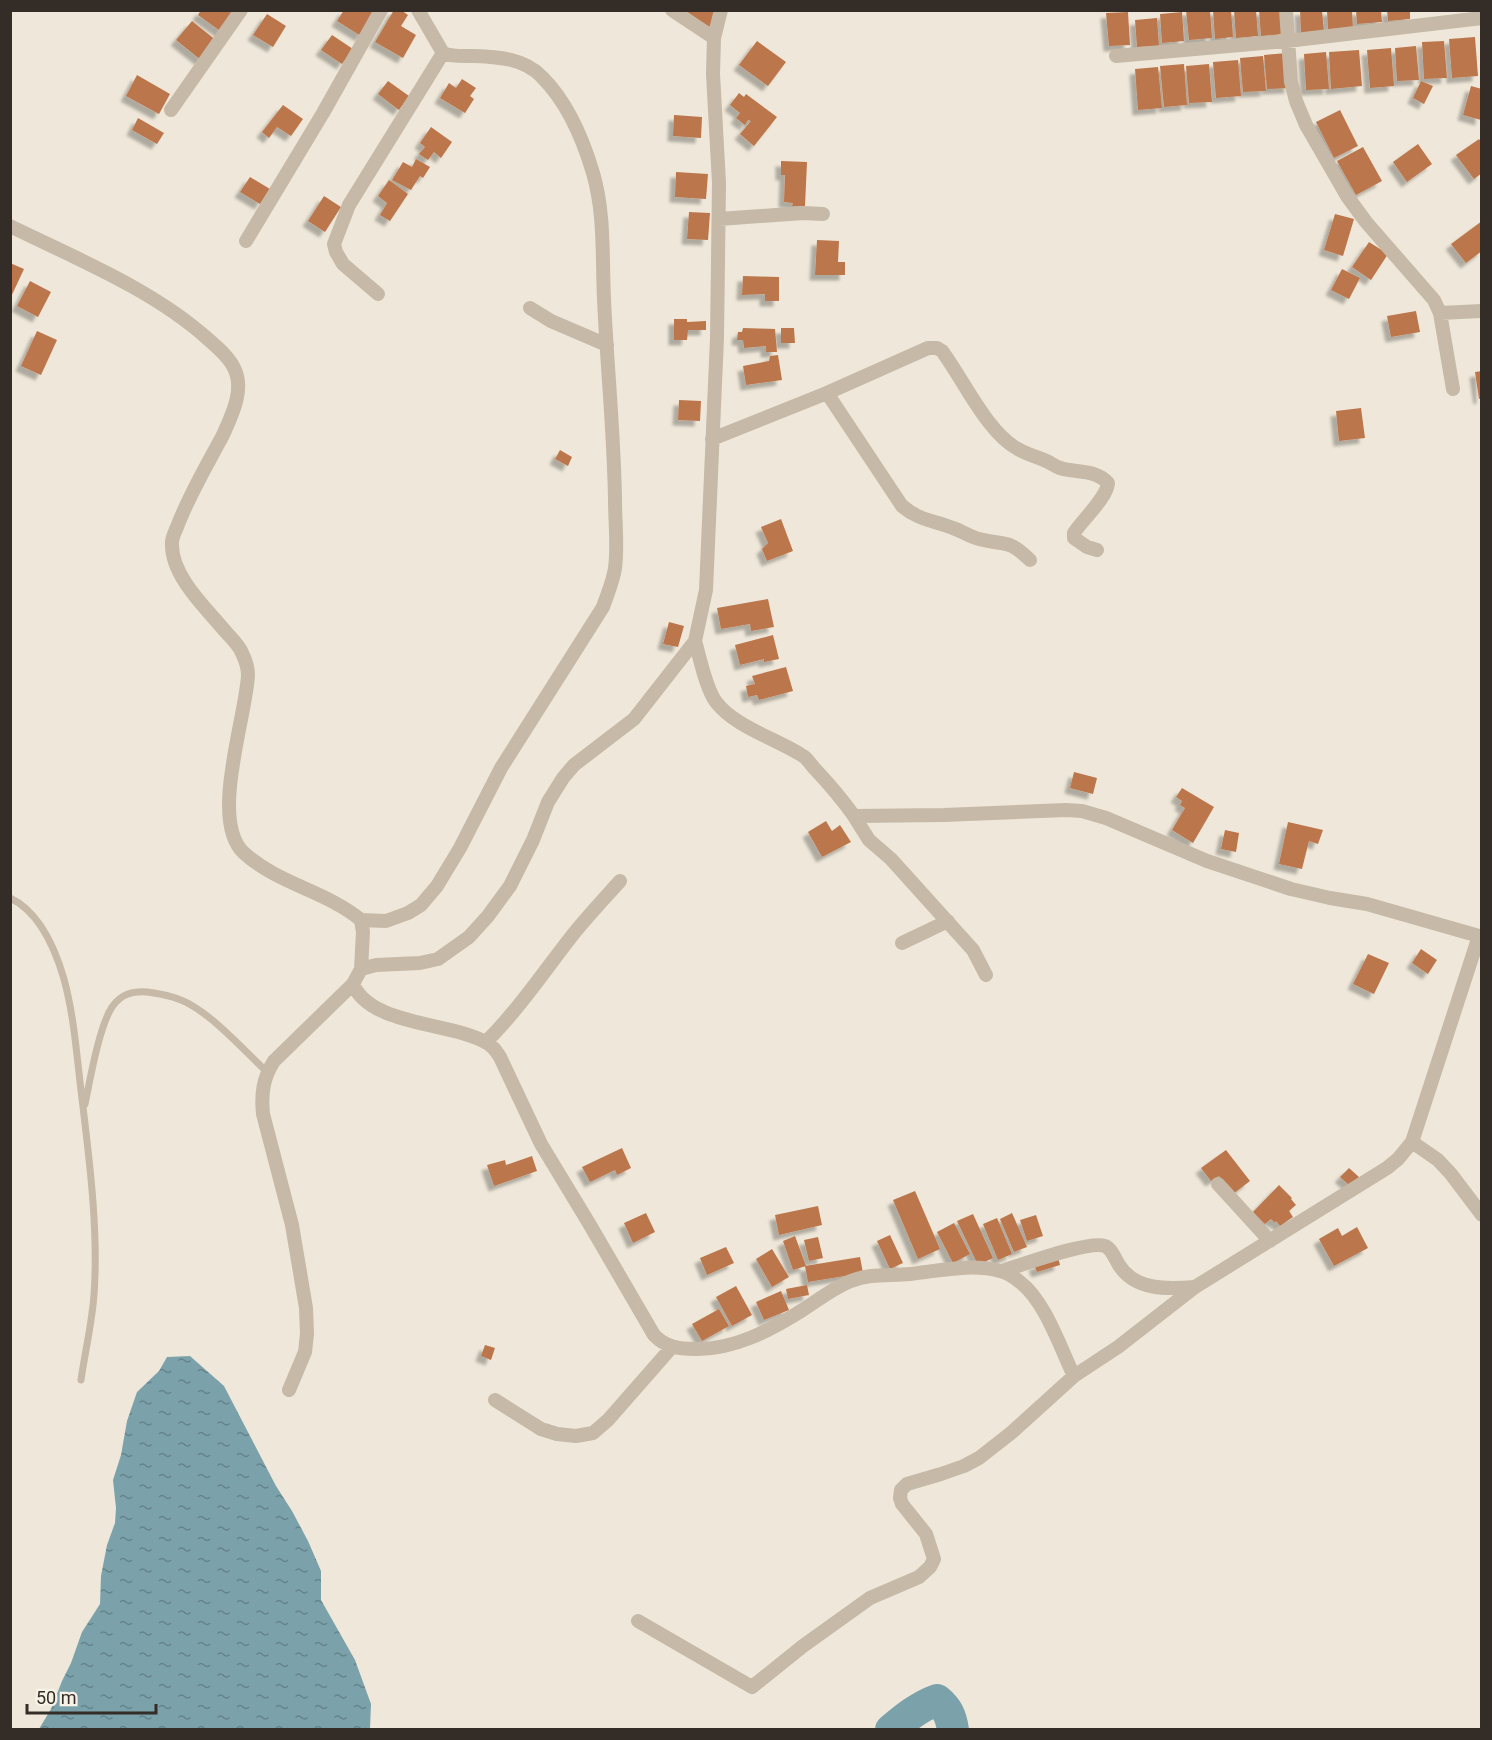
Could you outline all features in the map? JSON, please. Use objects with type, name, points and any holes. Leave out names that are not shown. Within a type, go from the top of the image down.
[{"type":"street","points":[[171,110],[241,10]]},
{"type":"street","points":[[246,240],[323,113],[381,10]]},
{"type":"street","points":[[10,226],[147,294],[191,323],[220,350],[234,368],[238,384],[237,400],[227,426],[182,514],[171,544],[177,566],[186,585],[242,650],[248,673],[228,807],[232,834],[242,851],[271,873],[338,904],[361,920],[386,921],[408,913],[421,905],[437,886],[460,848],[501,768],[603,607],[615,567],[614,459],[604,298],[604,237],[593,172],[569,114],[559,97],[540,75],[526,65],[502,58],[450,56],[443,53],[418,10]]},
{"type":"street","points":[[672,10],[714,38]]},
{"type":"street","points":[[362,969],[376,965],[420,963],[438,959],[469,937],[510,886],[533,840],[548,802],[563,778],[574,765],[634,719],[695,641],[706,590],[717,338],[719,219],[713,74],[714,38],[721,10]]},
{"type":"street","points":[[1286,10],[1291,82],[1306,125],[1347,196],[1366,222],[1434,300],[1440,313],[1453,389]]},
{"type":"street","points":[[1116,56],[1482,18]]},
{"type":"street","points":[[378,294],[343,264],[334,244],[349,205],[443,53]]},
{"type":"street","points":[[719,219],[802,213],[823,214]]},
{"type":"street","points":[[530,308],[551,321],[608,345]]},
{"type":"street","points":[[1440,313],[1482,311]]},
{"type":"street","points":[[712,439],[827,393],[927,348],[937,348],[942,351],[1004,441],[1058,468],[1093,474],[1104,478],[1108,483],[1103,495],[1074,533],[1074,538],[1078,542],[1097,550]]},
{"type":"street","points":[[827,393],[902,506],[918,518],[955,528],[980,540],[1010,544],[1018,548],[1030,560]]},
{"type":"street","points":[[695,641],[710,691],[717,703],[728,714],[804,757],[836,791],[869,840],[883,851],[973,950],[986,975]]},
{"type":"street","points":[[639,1621],[752,1687],[803,1646],[870,1598],[919,1577],[930,1567],[934,1559],[926,1533],[902,1504],[901,1490],[907,1484],[964,1466],[979,1458],[1011,1433],[1074,1376],[1118,1347],[1195,1287],[1398,1159],[1412,1142],[1421,1119],[1480,936],[1367,904],[1291,889],[1207,861],[1106,818],[1082,811],[854,816]]},
{"type":"street","points":[[486,1042],[502,1026],[572,936],[620,881]]},
{"type":"street","points":[[289,1390],[304,1352],[307,1334],[306,1308],[292,1225],[263,1114],[262,1092],[267,1072],[274,1061],[353,984],[362,969],[361,920]]},
{"type":"street","points":[[902,943],[948,921]]},
{"type":"street","points":[[353,984],[362,1000],[373,1006],[411,1021],[474,1037],[493,1047],[500,1057],[541,1144],[654,1335],[661,1343],[685,1349],[713,1348],[746,1340],[850,1281],[868,1275],[985,1268],[1002,1271],[1021,1282],[1040,1304],[1074,1376]]},
{"type":"street","points":[[1412,1142],[1438,1160],[1482,1215]]},
{"type":"street","points":[[1218,1184],[1270,1241]]},
{"type":"street","points":[[1002,1271],[1084,1246],[1100,1245],[1110,1249],[1120,1267],[1128,1276],[1137,1281],[1162,1289],[1195,1287]]},
{"type":"street","points":[[495,1400],[541,1429],[576,1436],[593,1433],[608,1420],[672,1347]]},
{"type":"lane","points":[[10,898],[21,903],[39,921],[52,947],[70,1004],[83,1110],[95,1244],[94,1296],[81,1380]]},
{"type":"lane","points":[[83,1110],[99,1042],[111,1009],[121,996],[136,991],[173,997],[192,1005],[267,1072]]},
{"type":"water","points":[[190,1356],[224,1386],[276,1486],[308,1541],[321,1571],[321,1600],[355,1660],[371,1704],[370,1729],[39,1729],[51,1709],[82,1632],[100,1604],[101,1576],[107,1545],[115,1523],[113,1480],[121,1455],[127,1421],[137,1392],[159,1371],[167,1357]]},
{"type":"building","points":[[201,10],[232,10],[237,14],[223,33],[198,15]]},
{"type":"building","points":[[344,10],[378,10],[361,36],[337,21]]},
{"type":"building","points":[[394,10],[401,10],[408,15],[401,26],[416,35],[403,58],[375,42]]},
{"type":"building","points":[[677,10],[714,10],[718,13],[708,29]]},
{"type":"building","points":[[1186,10],[1210,10],[1212,38],[1189,40]]},
{"type":"building","points":[[1213,10],[1231,10],[1233,37],[1215,39]]},
{"type":"building","points":[[1234,10],[1256,10],[1258,36],[1236,38]]},
{"type":"building","points":[[1259,10],[1282,10],[1284,34],[1261,36]]},
{"type":"building","points":[[1300,10],[1322,10],[1324,32],[1301,33]]},
{"type":"building","points":[[1327,10],[1352,10],[1353,29],[1328,30]]},
{"type":"building","points":[[1356,10],[1381,10],[1382,22],[1357,24]]},
{"type":"building","points":[[1387,10],[1410,10],[1410,19],[1388,21]]},
{"type":"building","points":[[1128,12],[1130,45],[1109,46],[1106,13]]},
{"type":"building","points":[[1182,12],[1184,41],[1162,43],[1160,14]]},
{"type":"building","points":[[267,14],[286,26],[273,47],[253,35]]},
{"type":"building","points":[[1157,18],[1159,46],[1137,47],[1135,20]]},
{"type":"building","points":[[192,21],[217,41],[201,60],[176,40]]},
{"type":"building","points":[[332,35],[353,49],[342,64],[321,50]]},
{"type":"building","points":[[1475,37],[1478,76],[1452,78],[1449,39]]},
{"type":"building","points":[[757,41],[786,62],[768,86],[739,65]]},
{"type":"building","points":[[1444,41],[1447,78],[1424,79],[1422,42]]},
{"type":"building","points":[[1416,46],[1419,80],[1397,81],[1395,48]]},
{"type":"building","points":[[1391,48],[1394,86],[1370,88],[1367,50]]},
{"type":"building","points":[[1359,50],[1362,86],[1331,89],[1329,52]]},
{"type":"building","points":[[1326,52],[1329,89],[1306,90],[1304,54]]},
{"type":"building","points":[[1287,53],[1290,88],[1267,89],[1264,55]]},
{"type":"building","points":[[1263,56],[1266,91],[1243,92],[1240,58]]},
{"type":"building","points":[[1238,60],[1241,96],[1216,98],[1213,62]]},
{"type":"building","points":[[1184,64],[1187,105],[1164,107],[1160,66]]},
{"type":"building","points":[[1209,64],[1212,102],[1189,103],[1186,66]]},
{"type":"building","points":[[1158,67],[1162,108],[1138,110],[1135,69]]},
{"type":"building","points":[[137,75],[170,94],[159,114],[126,96]]},
{"type":"building","points":[[462,79],[476,88],[470,96],[474,99],[465,113],[440,98],[449,83],[456,88]]},
{"type":"building","points":[[388,81],[409,96],[399,110],[378,94]]},
{"type":"building","points":[[1421,81],[1433,86],[1424,104],[1413,98]]},
{"type":"building","points":[[1471,86],[1482,89],[1481,120],[1463,115]]},
{"type":"building","points":[[739,93],[744,97],[746,94],[777,117],[754,146],[740,134],[751,121],[748,120],[745,125],[736,118],[740,113],[730,105]]},
{"type":"building","points":[[283,105],[303,119],[291,136],[277,127],[269,138],[262,132]]},
{"type":"building","points":[[1340,110],[1358,146],[1334,158],[1316,122]]},
{"type":"building","points":[[674,115],[702,117],[701,138],[673,136]]},
{"type":"building","points":[[138,118],[164,133],[157,144],[132,130]]},
{"type":"building","points":[[431,127],[452,142],[441,158],[434,152],[428,160],[419,154],[425,147],[420,143]]},
{"type":"building","points":[[1479,139],[1482,143],[1482,173],[1474,179],[1456,155]]},
{"type":"building","points":[[1418,144],[1432,164],[1407,182],[1393,162]]},
{"type":"building","points":[[1363,147],[1382,181],[1356,195],[1337,161]]},
{"type":"building","points":[[416,159],[430,167],[423,178],[420,176],[411,190],[392,180],[403,162],[412,167]]},
{"type":"building","points":[[781,161],[807,162],[805,206],[792,206],[793,203],[784,202],[785,175],[781,175]]},
{"type":"building","points":[[676,172],[708,174],[706,199],[675,197]]},
{"type":"building","points":[[250,177],[270,189],[260,204],[240,192]]},
{"type":"building","points":[[389,180],[408,194],[390,221],[380,215],[387,203],[378,196]]},
{"type":"building","points":[[324,196],[341,207],[325,232],[308,221]]},
{"type":"building","points":[[689,212],[710,213],[708,240],[687,239]]},
{"type":"building","points":[[1335,214],[1354,219],[1343,256],[1324,250]]},
{"type":"building","points":[[1482,221],[1482,251],[1466,263],[1451,244]]},
{"type":"building","points":[[817,240],[839,241],[838,262],[845,262],[845,275],[815,275]]},
{"type":"building","points":[[1369,242],[1388,254],[1371,280],[1352,267]]},
{"type":"building","points":[[10,263],[24,269],[10,299]]},
{"type":"building","points":[[1342,269],[1360,278],[1349,299],[1331,290]]},
{"type":"building","points":[[743,276],[779,277],[779,301],[765,301],[765,294],[742,295]]},
{"type":"building","points":[[30,281],[51,292],[38,317],[17,306]]},
{"type":"building","points":[[1416,311],[1420,332],[1391,337],[1387,316]]},
{"type":"building","points":[[674,319],[687,319],[687,322],[706,321],[706,330],[688,330],[687,340],[674,340]]},
{"type":"building","points":[[743,328],[775,329],[777,352],[766,352],[766,346],[744,348],[743,340],[737,340],[738,332],[742,332]]},
{"type":"building","points":[[781,328],[794,328],[795,343],[781,343]]},
{"type":"building","points":[[37,331],[57,340],[41,375],[21,366]]},
{"type":"building","points":[[778,355],[782,380],[746,385],[743,366],[769,361],[770,356]]},
{"type":"building","points":[[1482,371],[1482,398],[1479,399],[1475,372]]},
{"type":"building","points":[[679,400],[701,401],[700,421],[678,420]]},
{"type":"building","points":[[1361,408],[1365,438],[1339,441],[1336,411]]},
{"type":"building","points":[[560,450],[572,457],[568,466],[555,459]]},
{"type":"building","points":[[781,519],[793,551],[767,561],[762,549],[768,543],[761,527]]},
{"type":"building","points":[[768,599],[774,627],[751,631],[750,624],[721,629],[717,608]]},
{"type":"building","points":[[669,622],[684,626],[678,647],[663,644]]},
{"type":"building","points":[[773,635],[779,659],[764,662],[764,659],[740,665],[735,645]]},
{"type":"building","points":[[786,667],[793,691],[759,700],[757,695],[748,697],[746,686],[755,684],[752,676]]},
{"type":"building","points":[[1074,772],[1097,778],[1093,794],[1070,788]]},
{"type":"building","points":[[1182,788],[1214,807],[1193,843],[1172,830],[1185,808],[1180,805],[1182,801],[1176,797]]},
{"type":"building","points":[[826,821],[832,831],[840,825],[851,842],[822,857],[808,832]]},
{"type":"building","points":[[1288,822],[1323,830],[1318,844],[1309,841],[1302,869],[1279,864]]},
{"type":"building","points":[[1225,830],[1239,833],[1236,852],[1221,849]]},
{"type":"building","points":[[1421,949],[1437,960],[1428,974],[1412,963]]},
{"type":"building","points":[[1368,954],[1389,963],[1374,994],[1353,984]]},
{"type":"building","points":[[622,1148],[631,1168],[617,1175],[615,1170],[590,1182],[582,1167]]},
{"type":"building","points":[[1226,1150],[1250,1181],[1233,1194],[1219,1176],[1211,1181],[1201,1168]]},
{"type":"building","points":[[532,1156],[537,1171],[494,1186],[487,1165],[505,1160],[506,1165]]},
{"type":"building","points":[[1349,1168],[1359,1177],[1350,1186],[1340,1177]]},
{"type":"building","points":[[1279,1185],[1296,1205],[1289,1211],[1293,1217],[1280,1226],[1271,1219],[1265,1224],[1253,1212]]},
{"type":"building","points":[[915,1191],[940,1249],[918,1259],[893,1200]]},
{"type":"building","points":[[818,1206],[822,1225],[779,1235],[775,1215]]},
{"type":"building","points":[[646,1213],[655,1232],[633,1243],[624,1223]]},
{"type":"building","points":[[1012,1213],[1027,1247],[1014,1252],[1000,1219]]},
{"type":"building","points":[[973,1214],[993,1258],[978,1265],[957,1221]]},
{"type":"building","points":[[1036,1215],[1043,1236],[1027,1241],[1020,1220]]},
{"type":"building","points":[[997,1218],[1012,1254],[998,1260],[983,1224]]},
{"type":"building","points":[[954,1223],[970,1254],[953,1263],[937,1232]]},
{"type":"building","points":[[1357,1227],[1368,1248],[1334,1266],[1319,1239],[1338,1228],[1342,1236]]},
{"type":"building","points":[[890,1235],[903,1263],[890,1269],[877,1241]]},
{"type":"building","points":[[795,1236],[806,1266],[793,1270],[783,1241]]},
{"type":"building","points":[[818,1237],[823,1258],[809,1261],[804,1240]]},
{"type":"building","points":[[726,1247],[734,1263],[707,1275],[700,1258]]},
{"type":"building","points":[[772,1249],[789,1277],[772,1287],[756,1259]]},
{"type":"building","points":[[860,1257],[863,1273],[808,1282],[805,1266]]},
{"type":"building","points":[[1058,1257],[1060,1265],[1037,1272],[1034,1265]]},
{"type":"building","points":[[807,1285],[809,1295],[788,1299],[786,1289]]},
{"type":"building","points":[[736,1286],[752,1315],[732,1326],[716,1297]]},
{"type":"building","points":[[781,1291],[789,1310],[764,1320],[756,1302]]},
{"type":"building","points":[[719,1309],[729,1326],[702,1341],[692,1324]]},
{"type":"building","points":[[485,1345],[495,1348],[491,1360],[481,1356]]},
{"type":"waterway","points":[[891,1730],[919,1709],[937,1700],[948,1713],[953,1730]]}]
